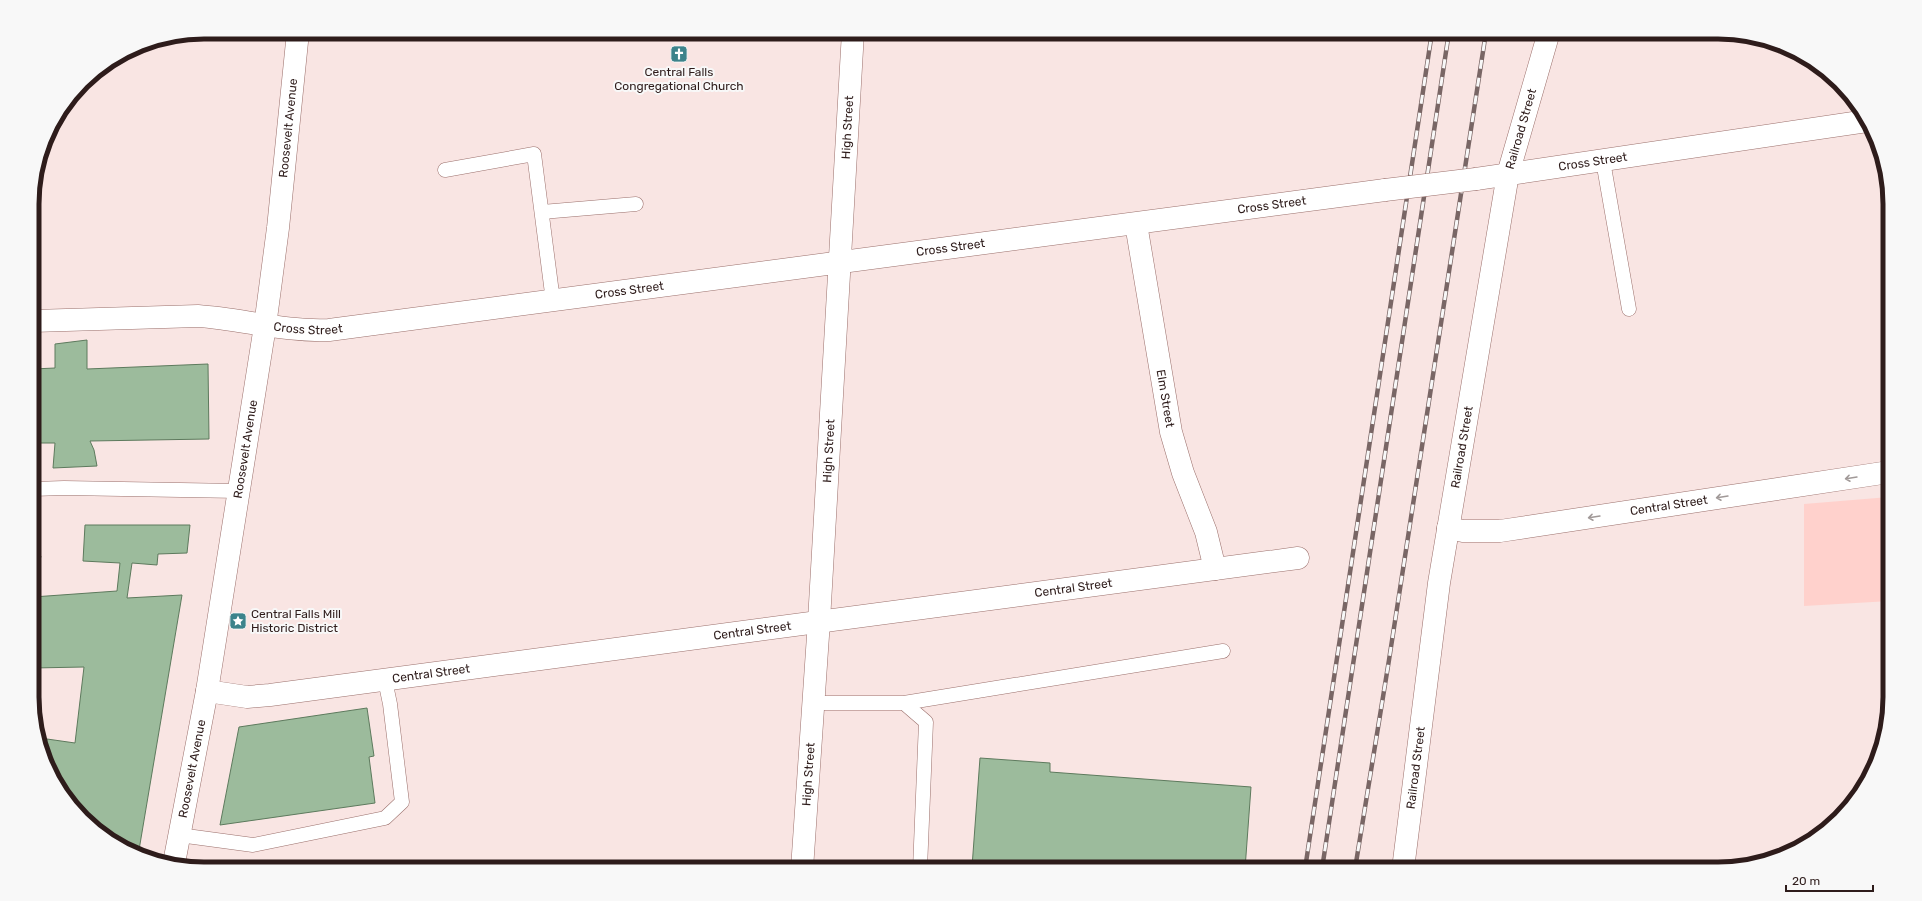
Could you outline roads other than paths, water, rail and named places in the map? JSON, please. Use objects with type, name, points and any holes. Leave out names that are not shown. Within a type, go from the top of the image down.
[{"type":"street","name":"Roosevelt Avenue","points":[[175,860],[207,691],[265,326],[278,228],[297,39]]},
{"type":"street","name":"High Street","points":[[803,862],[819,622],[853,39]]},
{"type":"street","name":"Railroad Street","points":[[1404,862],[1439,583],[1508,174],[1547,39]]},
{"type":"street","name":"Cross Street","points":[[39,321],[198,316],[306,331],[329,330],[1476,179],[1861,122]]},
{"type":"street","name":"Elm Street","points":[[1136,224],[1171,432],[1183,473],[1206,532],[1215,569]]},
{"type":"street","name":"Central Street","points":[[1448,528],[1463,531],[1500,531],[1883,473]]},
{"type":"street","name":"Central Street","points":[[207,691],[225,695],[254,696],[385,680],[1298,558]]},
{"type":"lane","points":[[445,170],[534,154],[553,301]]},
{"type":"lane","points":[[1603,161],[1629,309]]},
{"type":"lane","points":[[542,212],[636,204]]},
{"type":"lane","points":[[39,489],[239,490]]},
{"type":"lane","points":[[814,703],[904,703],[1223,652]]},
{"type":"lane","points":[[179,834],[253,845],[386,818],[402,802],[390,704],[385,680]]},
{"type":"lane","points":[[904,703],[926,722],[920,862]]},
{"type":"railway","points":[[1306,862],[1431,39]]},
{"type":"railway","points":[[1323,862],[1448,39]]},
{"type":"railway","points":[[1356,862],[1389,660],[1485,39]]},
{"type":"place","name":"Central Falls Congregational Church","points":[[679,54]]},
{"type":"place","name":"Central Falls Mill Historic District","points":[[238,621]]}]
